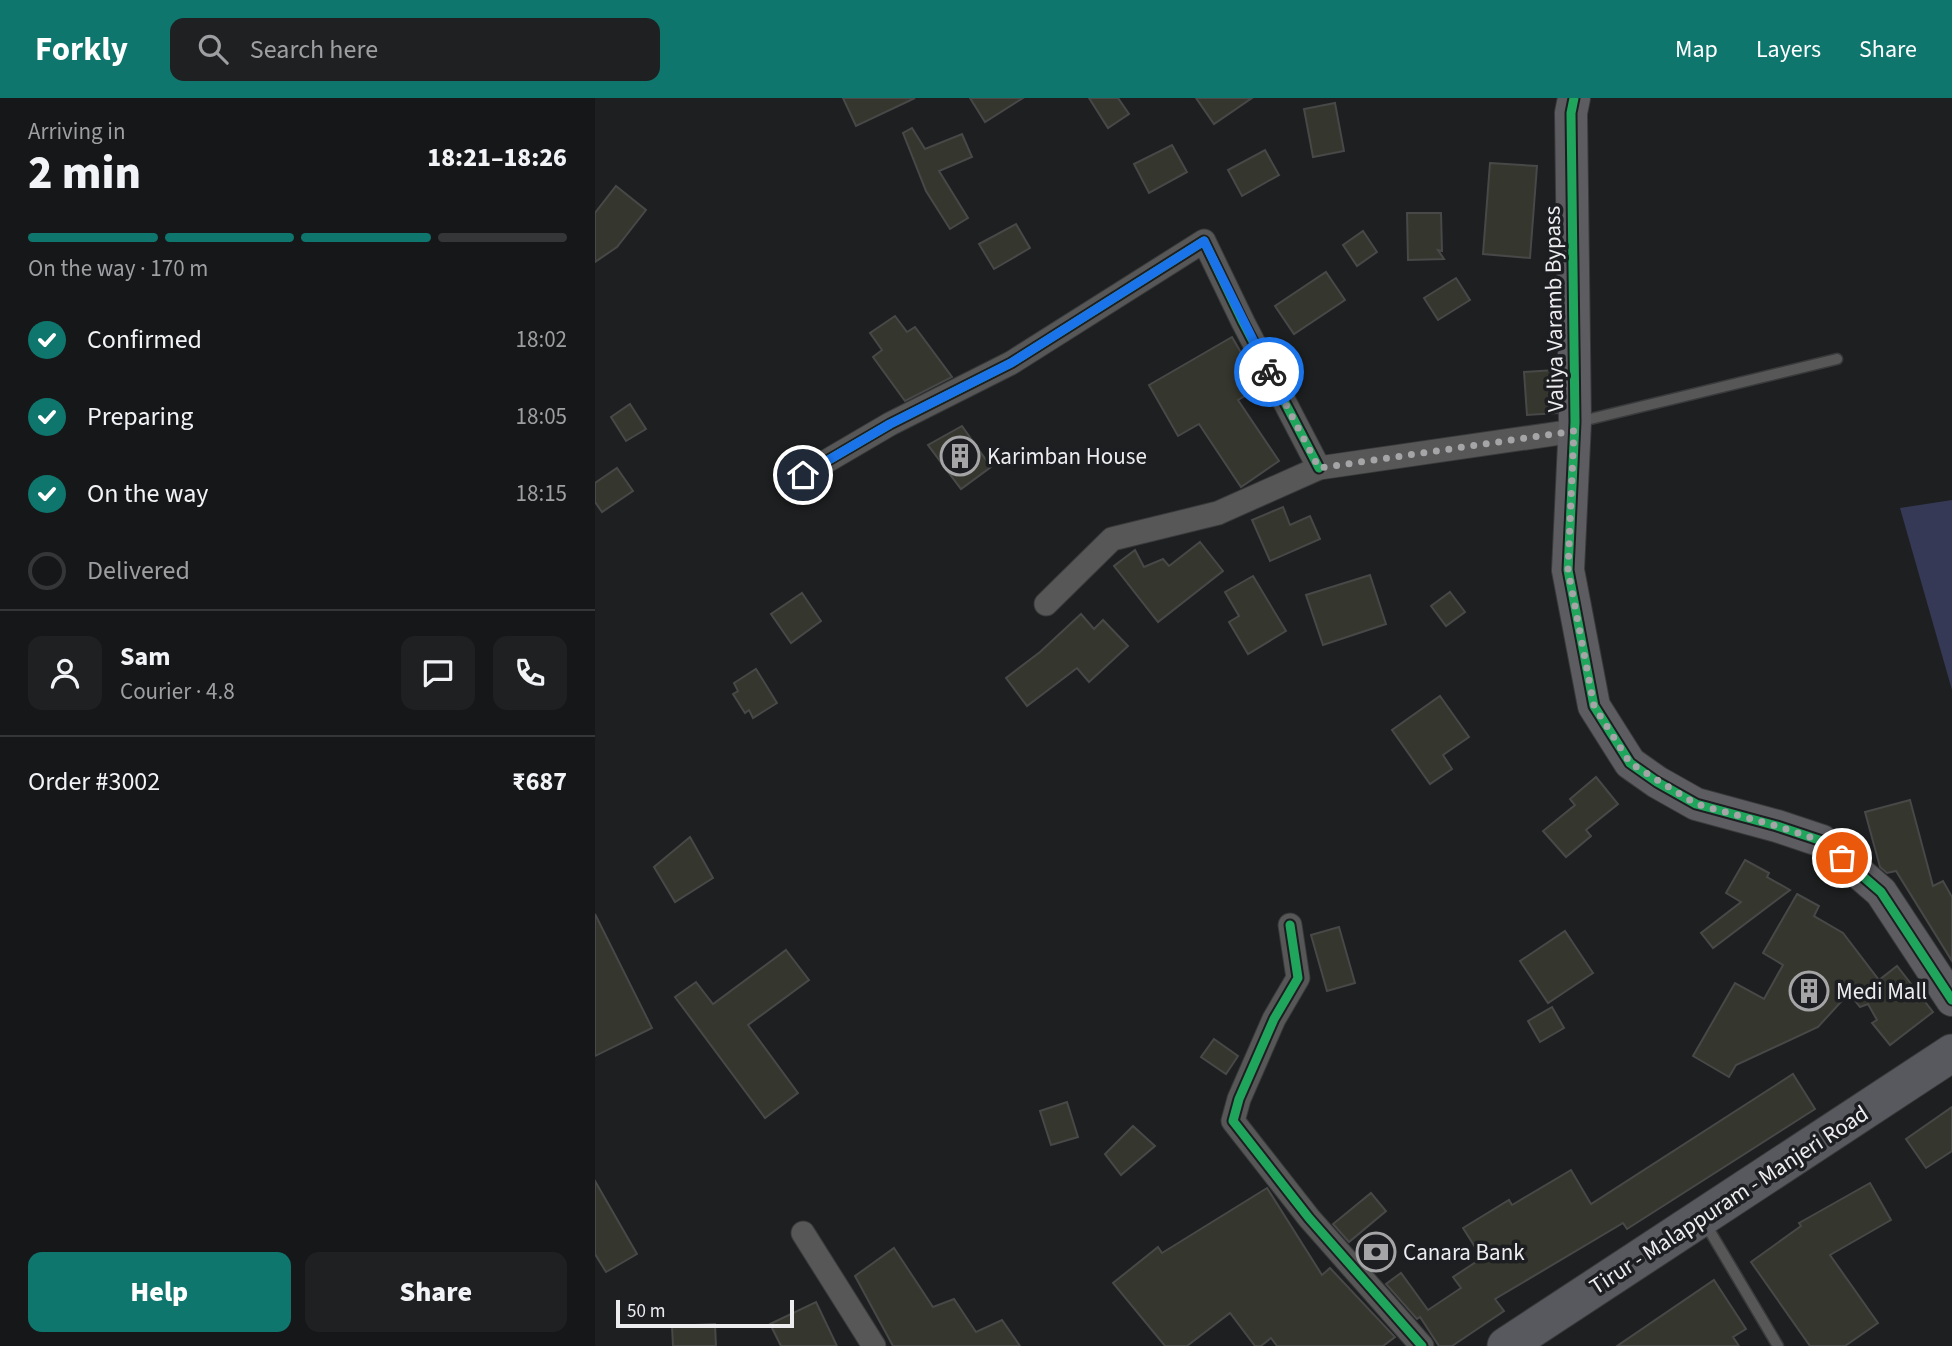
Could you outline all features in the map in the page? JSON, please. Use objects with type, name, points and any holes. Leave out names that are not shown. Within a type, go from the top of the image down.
[{"type":"main road","name":"Tirur - Malappuram - Manjeri Road","points":[[1506,1346],[1952,1053]]},
{"type":"street","name":"Valiya Varamb Bypass","points":[[1574,98],[1571,113],[1575,427],[1568,570],[1594,706],[1630,763],[1696,804],[1822,841],[1881,892],[1952,1000]]},
{"type":"street","points":[[803,475],[890,424],[1011,363],[1204,241],[1319,468]]},
{"type":"street","points":[[1047,604],[1112,539],[1218,513],[1319,468],[1575,427]]},
{"type":"street","points":[[1290,925],[1298,978],[1274,1019],[1239,1099],[1233,1121],[1309,1218],[1422,1346]]},
{"type":"street","points":[[803,1233],[874,1346]]},
{"type":"lane","points":[[1575,427],[1837,359]]},
{"type":"lane","points":[[1701,1218],[1778,1346]]},
{"type":"shaded area","points":[[1952,500],[1952,690],[1900,508]]},
{"type":"building","points":[[843,98],[915,98],[856,126]]},
{"type":"building","points":[[970,98],[1023,98],[985,122]]},
{"type":"building","points":[[1089,98],[1118,98],[1129,114],[1108,128]]},
{"type":"building","points":[[1196,98],[1252,98],[1214,124]]},
{"type":"building","points":[[1335,103],[1344,151],[1313,157],[1304,109]]},
{"type":"building","points":[[912,128],[925,149],[962,134],[972,157],[939,171],[968,218],[950,229],[926,191],[903,133]]},
{"type":"building","points":[[1172,145],[1187,172],[1149,193],[1134,164]]},
{"type":"building","points":[[1265,150],[1279,175],[1242,196],[1228,170]]},
{"type":"building","points":[[1490,163],[1537,166],[1530,258],[1483,254]]},
{"type":"building","points":[[616,186],[646,210],[617,247],[595,262],[595,213]]},
{"type":"building","points":[[1407,213],[1441,213],[1442,251],[1438,250],[1444,259],[1408,260]]},
{"type":"building","points":[[1016,224],[1030,248],[994,269],[979,244]]},
{"type":"building","points":[[1363,231],[1377,252],[1357,266],[1343,245]]},
{"type":"building","points":[[1326,272],[1345,300],[1294,334],[1275,306]]},
{"type":"building","points":[[1456,278],[1470,300],[1438,320],[1424,298]]},
{"type":"building","points":[[895,316],[907,332],[915,327],[952,377],[905,401],[873,357],[882,350],[870,333]]},
{"type":"building","points":[[1232,337],[1261,387],[1238,400],[1279,461],[1241,487],[1199,424],[1178,436],[1149,385]]},
{"type":"building","points":[[1555,370],[1557,413],[1527,415],[1524,372]]},
{"type":"building","points":[[630,404],[646,429],[626,441],[611,417]]},
{"type":"building","name":"Karimban House","points":[[962,426],[991,467],[961,489],[928,445]]},
{"type":"building","points":[[617,468],[633,491],[602,512],[595,502],[595,483]]},
{"type":"building","points":[[1283,507],[1290,525],[1310,516],[1320,539],[1270,561],[1252,520]]},
{"type":"building","points":[[1200,542],[1223,571],[1158,622],[1114,566],[1135,550],[1144,567],[1163,559],[1169,566]]},
{"type":"building","points":[[1370,575],[1386,624],[1323,645],[1306,595]]},
{"type":"building","points":[[1253,576],[1286,631],[1248,654],[1229,622],[1239,616],[1225,592]]},
{"type":"building","points":[[1450,592],[1465,612],[1446,626],[1431,606]]},
{"type":"building","points":[[802,593],[821,621],[791,643],[771,614]]},
{"type":"building","points":[[1081,614],[1094,629],[1103,620],[1128,646],[1089,682],[1077,668],[1027,706],[1006,678],[1040,652]]},
{"type":"building","points":[[756,669],[777,703],[753,718],[749,710],[745,713],[733,694],[738,691],[734,683]]},
{"type":"building","points":[[1440,696],[1469,737],[1443,755],[1452,769],[1430,784],[1392,730]]},
{"type":"building","points":[[1596,777],[1618,804],[1586,830],[1591,836],[1566,857],[1543,831],[1575,805],[1570,799]]},
{"type":"building","points":[[1910,800],[1933,886],[1943,881],[1952,897],[1952,961],[1896,871],[1887,873],[1880,867],[1865,812]]},
{"type":"building","points":[[690,837],[713,878],[675,902],[654,867]]},
{"type":"building","points":[[1745,860],[1769,873],[1767,877],[1790,890],[1713,948],[1701,933],[1741,902],[1726,893]]},
{"type":"building","name":"Medi Mall","points":[[1797,894],[1819,906],[1814,916],[1843,933],[1879,980],[1897,966],[1933,1012],[1890,1045],[1872,1023],[1877,1020],[1868,1004],[1860,1007],[1849,993],[1818,1027],[1736,1065],[1729,1077],[1693,1056],[1735,983],[1764,999],[1783,965],[1763,953]]},
{"type":"building","points":[[595,914],[652,1028],[595,1056]]},
{"type":"building","points":[[1339,927],[1355,983],[1327,991],[1311,935]]},
{"type":"building","points":[[1565,931],[1593,973],[1548,1003],[1520,961]]},
{"type":"building","points":[[786,950],[809,980],[748,1025],[798,1093],[765,1118],[675,997],[696,982],[713,1004]]},
{"type":"building","points":[[1552,1007],[1564,1028],[1540,1042],[1528,1021]]},
{"type":"building","points":[[1214,1039],[1238,1056],[1226,1074],[1201,1057]]},
{"type":"building","points":[[1793,1074],[1815,1109],[1627,1229],[1623,1223],[1495,1299],[1504,1311],[1452,1346],[1439,1346],[1420,1317],[1417,1319],[1386,1284],[1401,1273],[1428,1310],[1461,1288],[1453,1277],[1482,1258],[1463,1228],[1509,1200],[1512,1205],[1571,1170],[1591,1204]]},
{"type":"building","points":[[1067,1102],[1078,1137],[1051,1145],[1040,1111]]},
{"type":"building","points":[[1952,1107],[1952,1151],[1926,1168],[1906,1139]]},
{"type":"building","points":[[1133,1126],[1155,1146],[1121,1175],[1105,1154]]},
{"type":"building","points":[[595,1181],[637,1254],[606,1272],[595,1254]]},
{"type":"building","points":[[1870,1183],[1891,1220],[1830,1255],[1878,1323],[1845,1346],[1810,1346],[1751,1262],[1801,1226],[1799,1223]]},
{"type":"building","points":[[1267,1188],[1322,1275],[1330,1268],[1395,1337],[1383,1346],[1277,1346],[1271,1338],[1261,1346],[1255,1346],[1230,1313],[1187,1346],[1165,1346],[1113,1283],[1158,1247],[1162,1253]]},
{"type":"building","points":[[1371,1193],[1386,1211],[1349,1242],[1333,1224]]},
{"type":"building","points":[[894,1248],[933,1307],[954,1299],[976,1332],[1002,1320],[1020,1346],[893,1346],[855,1276]]},
{"type":"building","points":[[1714,1280],[1746,1329],[1733,1337],[1739,1346],[1617,1346]]},
{"type":"building","points":[[816,1302],[837,1346],[781,1346],[770,1324]]},
{"type":"building","points":[[715,1324],[716,1346],[673,1346],[672,1326]]},
{"type":"cycle path","points":[[1574,98],[1571,113],[1575,422],[1568,570],[1594,706],[1630,763],[1657,782],[1696,804],[1822,841],[1881,892],[1952,1000]]},
{"type":"cycle path","points":[[803,475],[890,424],[1011,363],[1204,241],[1319,468]]},
{"type":"cycle path","points":[[1290,925],[1298,978],[1274,1019],[1239,1099],[1233,1121],[1309,1218],[1422,1346]]},
{"type":"way so far","points":[[1269,372],[1319,468],[1574,431],[1568,570],[1594,706],[1630,763],[1657,782],[1696,804],[1822,841],[1842,858]]},
{"type":"place","name":"Karimban House","points":[[960,456]]},
{"type":"place","name":"Medi Mall","points":[[1809,991]]},
{"type":"place","name":"Canara Bank","points":[[1376,1252]]},
{"type":"route","points":[[803,475],[890,424],[1011,363],[1204,241],[1269,372]]}]
